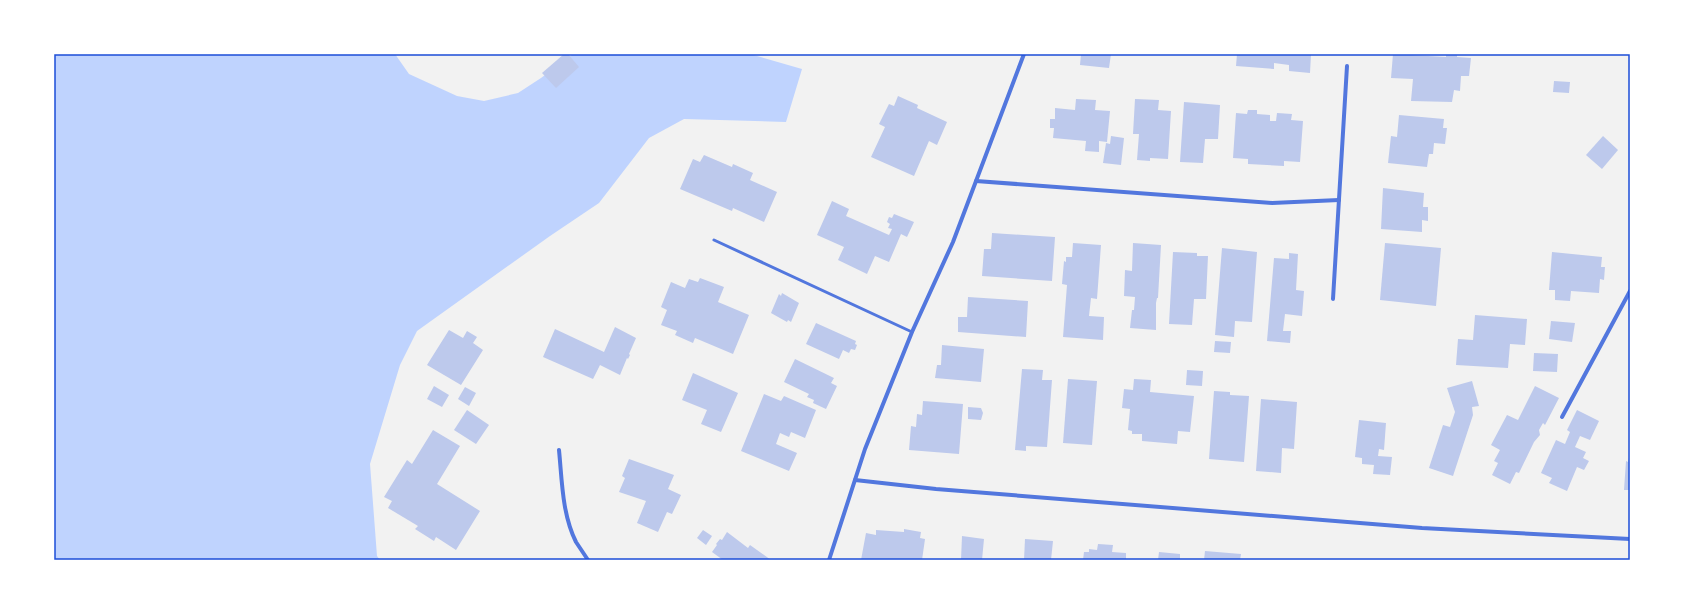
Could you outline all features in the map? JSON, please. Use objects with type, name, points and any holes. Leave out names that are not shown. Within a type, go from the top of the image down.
[{"type":"street","points":[[829,560],[865,449],[912,332],[953,242],[1024,54]]},
{"type":"street","points":[[1333,299],[1347,66]]},
{"type":"street","points":[[976,181],[1272,203],[1339,200]]},
{"type":"street","points":[[1562,417],[1630,291]]},
{"type":"street","points":[[559,450],[565,503],[569,522],[576,541],[588,560]]},
{"type":"street","points":[[855,480],[936,489],[1422,528],[1630,539]]},
{"type":"lane","points":[[714,240],[912,332]]},
{"type":"water","points":[[54,54],[395,54],[409,74],[457,96],[484,101],[518,93],[573,54],[750,54],[802,69],[786,122],[684,119],[649,138],[599,203],[417,331],[400,365],[370,464],[377,556],[380,560],[54,560]]},
{"type":"building","points":[[564,54],[568,54],[579,67],[556,88],[542,73]]},
{"type":"building","points":[[1081,54],[1111,54],[1109,68],[1080,65]]},
{"type":"building","points":[[1237,54],[1311,54],[1310,73],[1289,71],[1289,65],[1274,63],[1274,69],[1236,66]]},
{"type":"building","points":[[1393,54],[1446,57],[1446,54],[1457,55],[1457,57],[1471,58],[1469,76],[1461,76],[1460,91],[1454,90],[1452,102],[1411,101],[1413,79],[1391,78]]},
{"type":"building","points":[[1554,81],[1570,82],[1569,93],[1553,92]]},
{"type":"building","points":[[898,96],[918,105],[917,108],[947,122],[937,145],[929,141],[914,176],[871,157],[885,127],[879,124],[889,104],[894,106]]},
{"type":"building","points":[[1076,99],[1096,100],[1095,110],[1110,111],[1107,142],[1099,141],[1099,152],[1085,151],[1086,141],[1053,138],[1054,128],[1050,128],[1050,119],[1055,119],[1055,108],[1075,110]]},
{"type":"building","points":[[1135,99],[1159,100],[1158,110],[1171,111],[1168,159],[1150,158],[1150,161],[1137,160],[1139,134],[1133,134]]},
{"type":"building","points":[[1184,102],[1220,105],[1218,139],[1205,139],[1203,163],[1180,162]]},
{"type":"building","points":[[1248,110],[1257,110],[1257,114],[1270,115],[1270,121],[1276,121],[1277,113],[1292,114],[1291,120],[1303,121],[1300,162],[1284,161],[1284,166],[1248,164],[1248,159],[1233,158],[1236,113],[1247,114]]},
{"type":"building","points":[[1399,115],[1444,119],[1443,128],[1447,128],[1445,144],[1434,143],[1433,154],[1429,154],[1427,167],[1388,163],[1391,136],[1397,137]]},
{"type":"building","points":[[1111,136],[1124,138],[1121,165],[1103,163],[1106,143],[1110,144]]},
{"type":"building","points":[[1603,136],[1618,150],[1602,169],[1586,155]]},
{"type":"building","points":[[704,155],[732,167],[733,164],[753,173],[750,180],[777,192],[764,222],[733,208],[732,211],[680,189],[693,159],[700,162]]},
{"type":"building","points":[[1383,188],[1424,193],[1423,207],[1428,207],[1428,221],[1422,220],[1422,232],[1381,229]]},
{"type":"building","points":[[832,201],[849,209],[846,216],[889,235],[892,229],[888,228],[890,224],[887,222],[889,217],[892,218],[894,214],[914,222],[907,237],[901,234],[889,262],[875,256],[867,274],[838,260],[844,247],[817,235]]},
{"type":"building","points":[[992,233],[1055,237],[1052,281],[982,276],[984,249],[991,249]]},
{"type":"building","points":[[1073,243],[1101,245],[1097,299],[1091,298],[1089,316],[1104,317],[1103,340],[1063,337],[1067,285],[1062,284],[1064,261],[1066,262],[1066,257],[1072,257]]},
{"type":"building","points":[[1133,243],[1161,245],[1158,298],[1156,303],[1156,330],[1130,328],[1135,297],[1124,296],[1125,270],[1132,271]]},
{"type":"building","points":[[1385,243],[1441,248],[1436,306],[1380,300]]},
{"type":"building","points":[[1222,248],[1257,252],[1252,322],[1235,321],[1234,337],[1215,335]]},
{"type":"building","points":[[1173,252],[1197,253],[1197,256],[1208,256],[1206,299],[1194,299],[1192,325],[1169,324]]},
{"type":"building","points":[[1552,252],[1602,257],[1601,267],[1605,267],[1604,280],[1600,279],[1599,293],[1571,291],[1570,301],[1555,300],[1555,290],[1549,290]]},
{"type":"building","points":[[1289,253],[1298,254],[1296,290],[1304,291],[1302,316],[1285,314],[1283,331],[1291,331],[1290,343],[1267,341],[1274,258],[1289,259]]},
{"type":"building","points":[[700,278],[724,287],[718,302],[749,315],[733,354],[695,338],[693,343],[675,335],[677,331],[661,325],[667,310],[661,307],[671,282],[685,288],[689,279],[698,282]]},
{"type":"building","points":[[782,293],[799,303],[791,322],[788,320],[787,322],[771,313],[779,294],[781,296]]},
{"type":"building","points":[[968,297],[1028,301],[1026,337],[958,332],[958,317],[967,317]]},
{"type":"building","points":[[1475,315],[1527,319],[1525,345],[1510,344],[1508,368],[1456,365],[1458,339],[1473,340]]},
{"type":"building","points":[[1551,321],[1575,323],[1572,342],[1549,339]]},
{"type":"building","points":[[816,323],[856,341],[855,344],[857,345],[855,350],[851,349],[849,353],[843,350],[839,359],[806,344]]},
{"type":"building","points":[[615,327],[636,338],[629,354],[630,355],[628,359],[627,358],[620,375],[600,365],[593,379],[543,357],[555,329],[604,352]]},
{"type":"building","points":[[449,330],[463,338],[467,331],[477,337],[473,343],[483,350],[461,385],[427,365]]},
{"type":"building","points":[[1215,341],[1231,342],[1230,353],[1214,352]]},
{"type":"building","points":[[942,345],[984,349],[981,382],[935,378],[937,365],[941,365]]},
{"type":"building","points":[[1534,353],[1558,354],[1557,372],[1533,371]]},
{"type":"building","points":[[795,359],[834,378],[831,383],[837,386],[826,409],[813,403],[814,400],[807,397],[809,394],[784,382]]},
{"type":"building","points":[[1022,369],[1043,370],[1042,380],[1052,380],[1047,447],[1026,446],[1026,451],[1015,450]]},
{"type":"building","points":[[1187,370],[1203,371],[1202,386],[1186,385]]},
{"type":"building","points":[[693,373],[738,393],[721,432],[701,424],[707,410],[682,400]]},
{"type":"building","points":[[1068,379],[1097,381],[1092,445],[1063,443]]},
{"type":"building","points":[[1134,379],[1151,380],[1150,392],[1194,396],[1190,432],[1178,431],[1177,444],[1142,441],[1142,434],[1132,434],[1132,431],[1128,430],[1130,409],[1122,408],[1124,389],[1133,390]]},
{"type":"building","points":[[1472,381],[1479,406],[1472,407],[1473,415],[1453,476],[1429,468],[1443,425],[1450,427],[1455,412],[1447,388]]},
{"type":"building","points":[[434,386],[449,395],[442,407],[427,399]]},
{"type":"building","points":[[1535,386],[1559,398],[1545,425],[1543,423],[1539,430],[1540,435],[1534,442],[1519,473],[1516,472],[1510,484],[1492,475],[1498,463],[1494,461],[1500,450],[1491,445],[1507,415],[1518,420]]},
{"type":"building","points":[[465,387],[476,393],[469,406],[458,399]]},
{"type":"building","points":[[1214,391],[1230,392],[1230,395],[1249,396],[1244,462],[1209,459]]},
{"type":"building","points":[[764,394],[781,401],[784,396],[816,410],[805,438],[791,432],[789,437],[780,433],[776,444],[797,453],[789,471],[741,451]]},
{"type":"building","points":[[1261,399],[1297,402],[1294,449],[1282,448],[1281,473],[1256,471]]},
{"type":"building","points":[[923,401],[963,404],[959,454],[909,450],[911,426],[916,427],[917,414],[922,415]]},
{"type":"building","points":[[968,407],[981,408],[983,413],[981,420],[968,419]]},
{"type":"building","points":[[467,410],[489,425],[476,444],[454,430]]},
{"type":"building","points":[[1577,410],[1599,421],[1590,440],[1580,436],[1575,447],[1586,452],[1583,458],[1589,461],[1584,470],[1577,467],[1567,491],[1549,483],[1552,478],[1541,473],[1556,440],[1565,444],[1570,432],[1567,430]]},
{"type":"building","points":[[1359,420],[1386,423],[1384,450],[1379,449],[1378,456],[1392,457],[1390,475],[1373,474],[1374,465],[1362,464],[1362,458],[1355,457]]},
{"type":"building","points":[[433,430],[460,446],[437,484],[480,511],[456,550],[436,537],[434,541],[415,529],[418,526],[388,508],[392,501],[384,497],[407,460],[412,464]]},
{"type":"building","points":[[1629,458],[1630,490],[1624,490],[1626,461],[1628,462]]},
{"type":"building","points":[[629,459],[674,475],[668,489],[681,495],[672,514],[667,512],[658,532],[637,523],[646,501],[619,492],[625,478],[622,476]]},
{"type":"building","points":[[904,529],[921,532],[920,538],[925,539],[922,560],[861,560],[866,533],[876,535],[876,530],[904,532]]},
{"type":"building","points":[[703,530],[712,536],[706,545],[697,538]]},
{"type":"building","points":[[727,532],[748,548],[750,545],[771,560],[723,560],[712,552],[717,545],[716,544],[720,539],[722,540]]},
{"type":"building","points":[[962,536],[984,539],[982,560],[961,560]]},
{"type":"building","points":[[1025,539],[1053,541],[1051,560],[1024,560]]},
{"type":"building","points":[[1098,544],[1113,545],[1112,552],[1126,553],[1126,560],[1083,560],[1084,552],[1089,552],[1089,549],[1097,550]]},
{"type":"building","points":[[1205,551],[1241,554],[1240,560],[1204,560]]},
{"type":"building","points":[[1159,552],[1180,554],[1180,560],[1158,560]]}]
